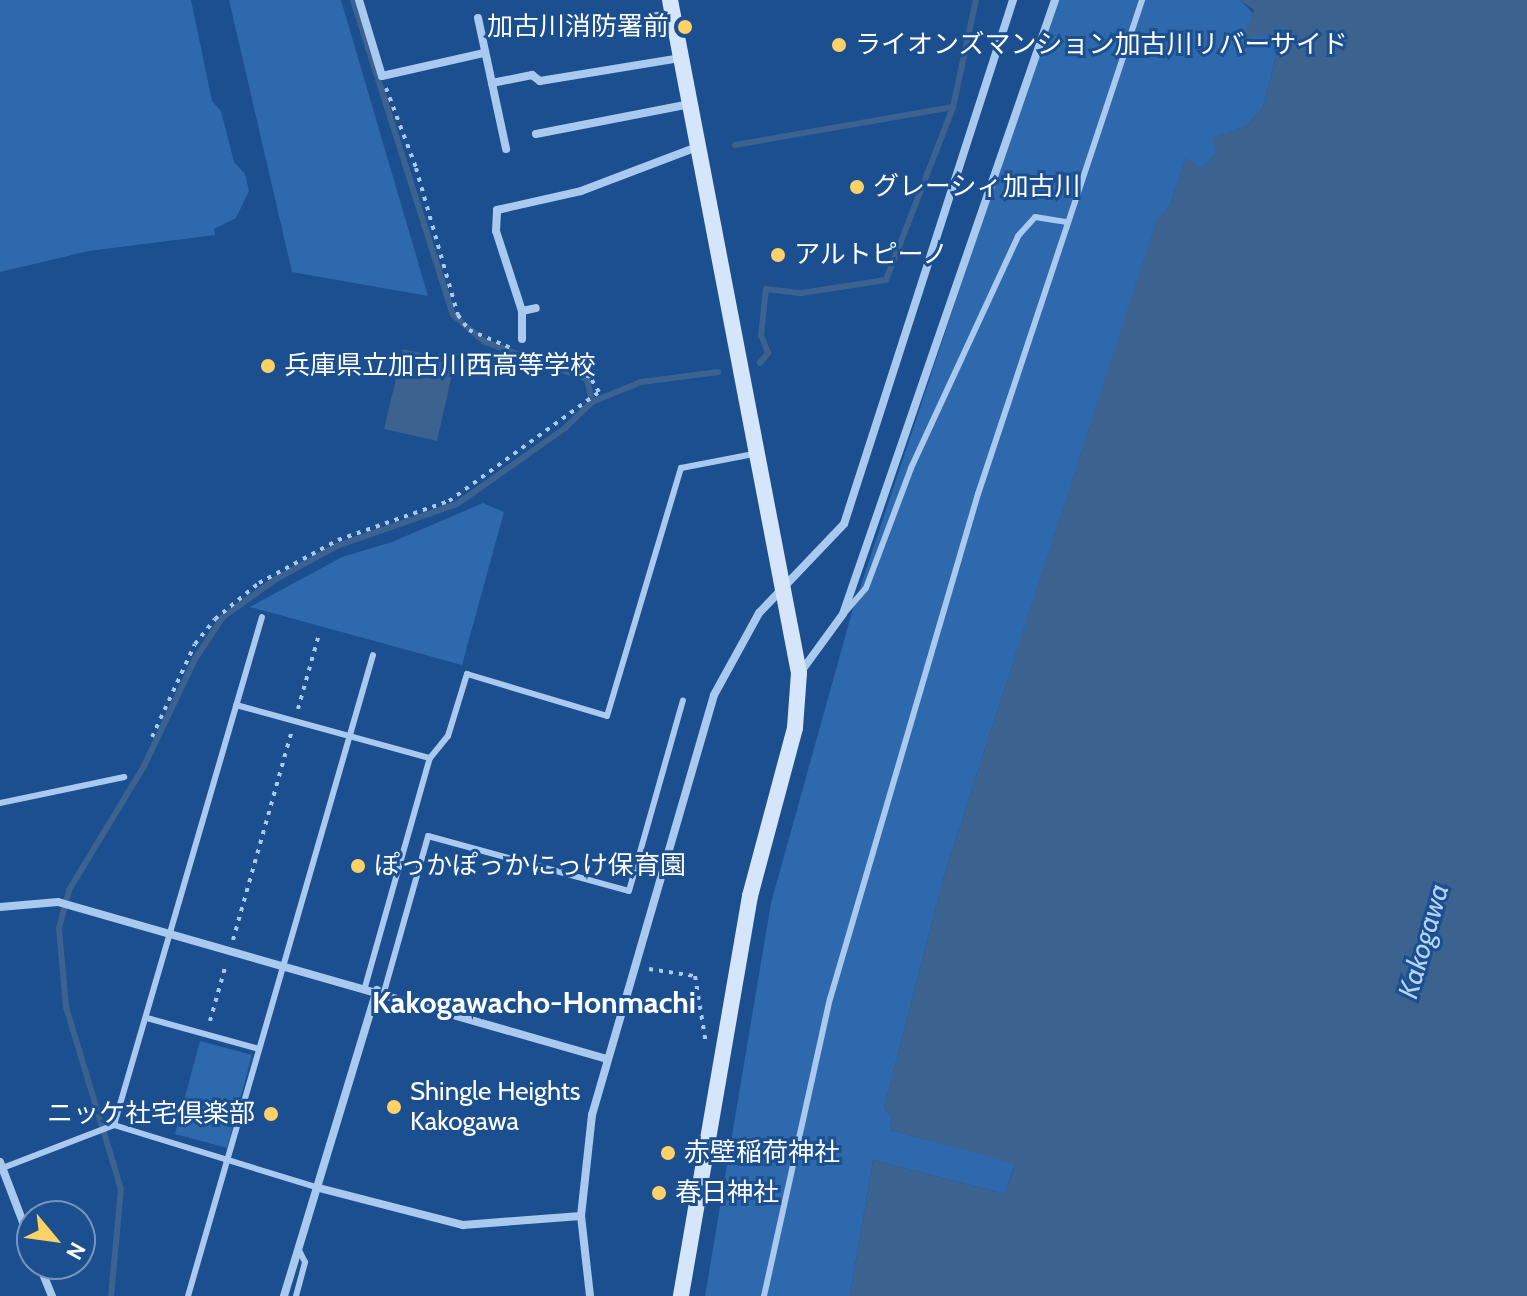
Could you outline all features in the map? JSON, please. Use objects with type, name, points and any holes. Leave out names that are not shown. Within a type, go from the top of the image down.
[{"type":"street","points":[[359,0],[382,76],[484,53]]},
{"type":"street","points":[[590,1296],[581,1216],[586,1149],[607,1059],[714,695],[759,613],[844,524],[1013,0]]},
{"type":"street","points":[[799,673],[843,614],[1055,0]]},
{"type":"street","points":[[575,33],[671,6],[799,673],[795,728],[750,896],[681,1296]]},
{"type":"street","points":[[478,18],[506,149]]},
{"type":"street","points":[[492,83],[532,75],[540,81],[681,58]]},
{"type":"street","points":[[536,134],[690,104]]},
{"type":"street","points":[[522,339],[522,311],[496,231],[497,210],[581,191],[698,146]]},
{"type":"street","points":[[522,311],[536,308]]},
{"type":"street","points":[[0,907],[58,902],[380,991],[607,1059]]},
{"type":"street","points":[[284,1296],[380,991]]},
{"type":"street","points":[[1,1166],[16,1205]]},
{"type":"street","points":[[319,1188],[463,1225],[581,1216]]},
{"type":"lane","points":[[764,1296],[830,999],[978,494],[1142,0]]},
{"type":"lane","points":[[843,614],[866,588],[911,468],[1018,236],[1035,217],[1066,222]]},
{"type":"lane","points":[[365,987],[430,758],[448,736],[467,674],[607,716],[681,468],[758,453]]},
{"type":"lane","points":[[111,1126],[172,934],[262,617]]},
{"type":"lane","points":[[188,1296],[373,655]]},
{"type":"lane","points":[[380,991],[428,836],[629,891],[683,700]]},
{"type":"lane","points":[[236,705],[430,758]]},
{"type":"lane","points":[[0,803],[124,777]]},
{"type":"lane","points":[[147,1018],[259,1049]]},
{"type":"lane","points":[[1,1166],[111,1126],[319,1188]]},
{"type":"lane","points":[[296,1296],[305,1262],[299,1250]]},
{"type":"path","points":[[152,737],[195,644],[215,619],[259,583],[338,540],[449,501],[599,392],[590,377],[484,338],[458,315],[416,168],[382,76]]},
{"type":"path","points":[[206,1035],[318,638]]},
{"type":"path","points":[[636,967],[695,976],[706,1044]]},
{"type":"shaded area","points":[[0,0],[191,0],[212,101],[221,111],[234,162],[245,174],[249,191],[236,218],[214,229],[215,235],[89,251],[0,272]]},
{"type":"shaded area","points":[[229,0],[341,0],[428,296],[292,272]]},
{"type":"shaded area","points":[[1056,0],[1240,0],[1280,41],[1263,107],[1247,126],[1213,138],[1217,151],[1203,168],[1185,159],[1170,206],[1157,220],[945,872],[884,1108],[892,1117],[890,1130],[1015,1163],[1005,1194],[873,1160],[850,1296],[705,1296],[771,903],[852,612]]},
{"type":"shaded area","points":[[483,503],[504,512],[462,665],[250,607],[342,557],[392,542]]},
{"type":"shaded area","points":[[200,1041],[252,1055],[227,1148],[175,1134]]},
{"type":"water","name":"Kakogawa","points":[[1240,0],[1527,0],[1527,1296],[850,1296],[873,1160],[1005,1194],[1015,1164],[890,1130],[892,1117],[884,1108],[945,872],[1157,219],[1170,206],[1185,158],[1203,168],[1217,151],[1212,138],[1247,126],[1263,107],[1280,41],[1268,34],[1242,40],[1254,10]]},
{"type":"water","points":[[403,349],[455,361],[437,441],[384,429]]},
{"type":"waterway","points":[[353,0],[453,315],[485,342],[587,379],[592,402]]},
{"type":"waterway","points":[[735,145],[953,107],[976,0]]},
{"type":"waterway","points":[[760,363],[768,353],[761,335],[766,289],[801,293],[886,280],[953,107]]},
{"type":"waterway","points":[[111,1296],[121,1189],[66,1007],[59,928],[69,890],[144,766],[195,659],[223,617],[276,579],[337,546],[457,504],[565,428],[592,402],[641,382],[718,372]]},
{"type":"place","name":"加古川消防署前","points":[[685,27]]},
{"type":"place","name":"ライオンズマンション加古川リバーサイド","points":[[839,45]]},
{"type":"place","name":"グレーシィ加古川","points":[[857,187]]},
{"type":"place","name":"アルトピーノ","points":[[778,255]]},
{"type":"place","name":"兵庫県立加古川西高等学校","points":[[268,366]]},
{"type":"place","name":"ぽっかぽっかにっけ保育園","points":[[358,866]]},
{"type":"place","name":"Shingle Heights Kakogawa","points":[[394,1107]]},
{"type":"place","name":"ニッケ社宅倶楽部","points":[[271,1114]]},
{"type":"place","name":"赤壁稲荷神社","points":[[668,1153]]},
{"type":"place","name":"春日神社","points":[[659,1193]]},
{"type":"district","name":"Kakogawacho-Honmachi","points":[[534,1003]]}]
